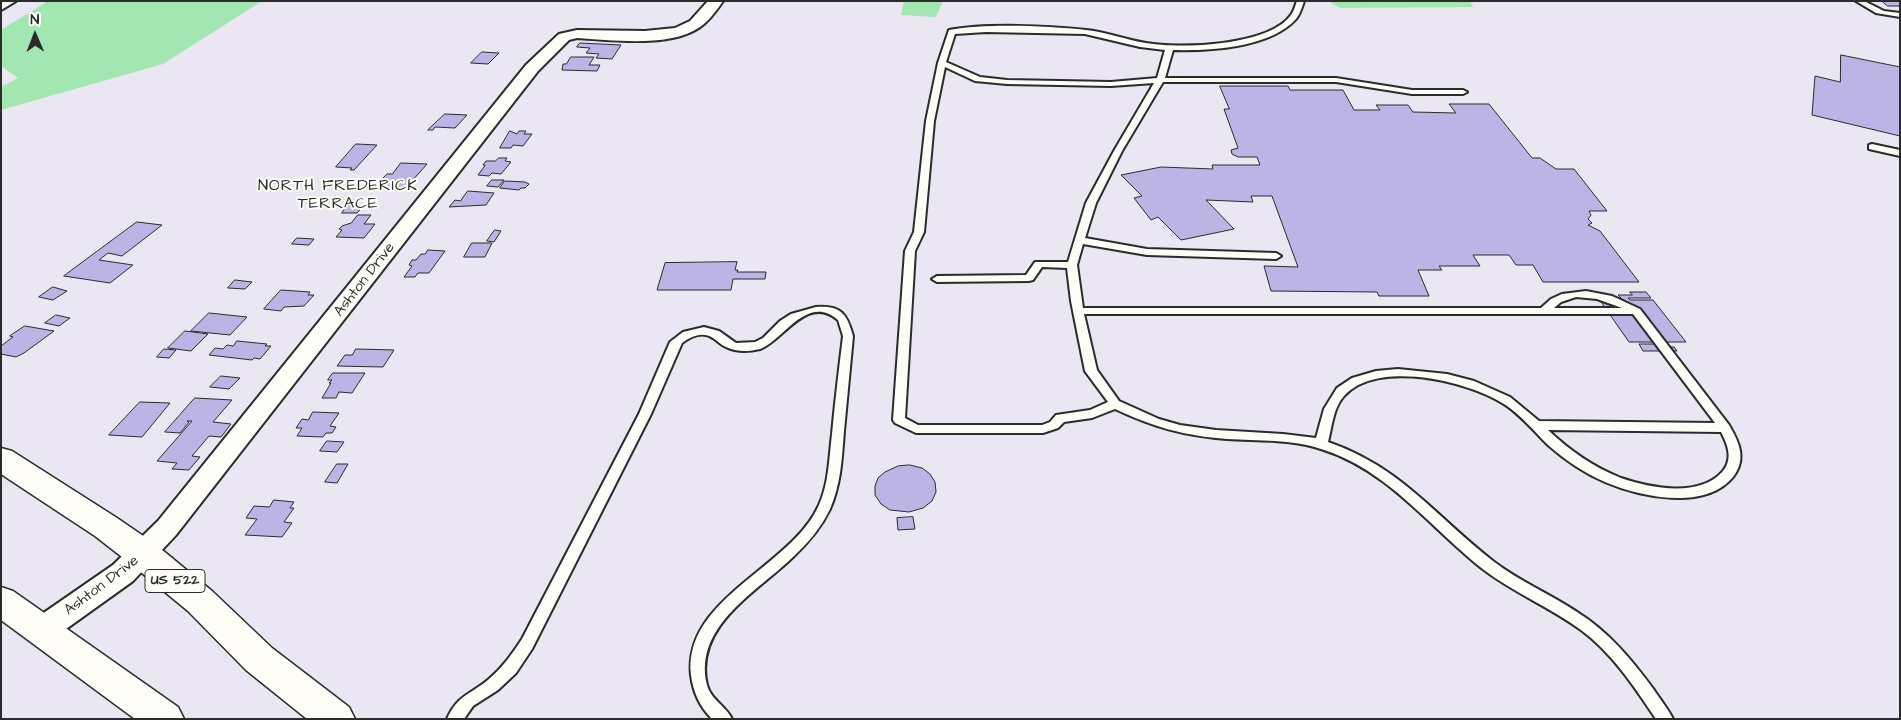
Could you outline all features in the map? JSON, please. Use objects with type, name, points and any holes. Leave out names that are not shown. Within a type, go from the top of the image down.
[{"type":"highway","name":"US 522","points":[[1,459],[106,527],[143,554],[200,601],[259,658],[336,719]]},
{"type":"highway","points":[[1,601],[165,719]]},
{"type":"street","points":[[1,6],[9,1]]},
{"type":"street","name":"Ashton Drive","points":[[42,630],[122,573],[174,521],[532,68],[559,40],[577,34],[645,36],[678,32],[695,24],[716,1]]},
{"type":"lane","points":[[1115,404],[1092,414],[1060,418],[1054,425],[1044,430],[916,429],[899,420],[910,252],[920,232],[930,121],[942,63],[952,32],[999,28],[1087,33],[1131,43],[1170,47],[1208,46],[1264,36],[1289,23],[1296,15],[1301,1]]},
{"type":"lane","points":[[1859,1],[1870,10],[1880,14],[1900,15]]},
{"type":"lane","points":[[1170,47],[1160,80],[1118,151],[1095,197],[1072,265],[1078,311],[1091,371],[1115,404],[1161,425],[1215,434],[1321,444],[1350,455],[1402,486],[1488,565],[1522,589],[1565,612],[1596,633],[1627,663],[1665,719]]},
{"type":"lane","points":[[942,63],[978,80],[1007,82],[1111,84],[1160,80],[1336,80],[1412,92],[1463,92]]},
{"type":"lane","points":[[1872,147],[1900,153]]},
{"type":"lane","points":[[1079,240],[1099,242],[1147,252],[1276,256]]},
{"type":"lane","points":[[937,279],[1029,278],[1039,264],[1072,265]]},
{"type":"lane","points":[[1321,444],[1333,401],[1342,390],[1360,379],[1385,373],[1416,373],[1448,378],[1504,398],[1522,411],[1546,436],[1566,452],[1592,469],[1618,482],[1668,493],[1695,492],[1714,486],[1727,477],[1735,462],[1736,446],[1725,428],[1636,311],[1627,305],[1593,295],[1582,294],[1558,299],[1545,310]]},
{"type":"lane","points":[[455,719],[468,700],[493,685],[511,668],[528,644],[646,414],[674,344],[687,334],[708,332],[717,335],[729,345],[740,348],[753,347],[764,344],[773,338],[788,321],[799,314],[824,310],[834,312],[841,316],[848,336],[833,481],[829,498],[819,519],[803,540],[730,603],[704,638],[699,656],[698,678],[704,697],[716,714],[724,719]]},
{"type":"lane","points":[[1078,311],[1636,311]]},
{"type":"lane","points":[[1537,425],[1725,428]]},
{"type":"green space","points":[[48,1],[262,1],[163,64],[1,110],[1,87],[18,78],[1,66],[1,30]]},
{"type":"green space","points":[[904,1],[943,1],[936,17],[901,15]]},
{"type":"green space","points":[[1331,1],[1470,1],[1473,7],[1341,8],[1332,4]]},
{"type":"building","points":[[1882,1],[1900,1],[1900,6],[1888,6]]},
{"type":"building","points":[[580,43],[621,45],[612,59],[596,58],[599,54],[586,53],[590,48],[577,47]]},
{"type":"building","points":[[482,52],[499,53],[488,64],[471,63]]},
{"type":"building","points":[[1841,55],[1900,67],[1900,136],[1812,115],[1815,76],[1840,82]]},
{"type":"building","points":[[571,57],[594,57],[589,65],[600,65],[597,71],[562,70],[563,64],[566,64]]},
{"type":"building","points":[[1220,86],[1288,86],[1290,90],[1343,90],[1354,110],[1380,110],[1376,105],[1408,105],[1413,112],[1456,113],[1449,104],[1489,104],[1532,158],[1540,158],[1556,169],[1574,169],[1607,211],[1589,211],[1591,215],[1588,219],[1592,223],[1588,225],[1600,231],[1639,282],[1543,282],[1533,265],[1516,265],[1509,255],[1473,255],[1480,266],[1439,266],[1442,270],[1418,270],[1429,296],[1379,296],[1377,292],[1271,291],[1264,266],[1298,267],[1272,196],[1251,196],[1253,202],[1206,200],[1234,229],[1181,240],[1158,217],[1151,220],[1134,198],[1142,196],[1121,175],[1161,167],[1213,169],[1212,165],[1260,165],[1257,157],[1238,157],[1232,154],[1231,150],[1238,148],[1224,109],[1229,109]]},
{"type":"building","points":[[445,114],[467,115],[455,128],[435,127],[433,130],[428,130]]},
{"type":"building","points":[[510,131],[517,134],[519,131],[526,131],[524,134],[532,134],[523,146],[513,145],[511,148],[500,148]]},
{"type":"building","points":[[356,144],[377,145],[354,170],[350,170],[352,168],[336,167]]},
{"type":"building","points":[[499,158],[507,158],[505,161],[511,162],[501,174],[478,175],[486,161],[495,161]]},
{"type":"building","points":[[401,163],[427,164],[404,190],[379,189],[385,182],[379,182],[387,174],[392,174]]},
{"type":"building","points":[[492,180],[504,180],[498,187],[487,186]]},
{"type":"building","points":[[505,181],[529,184],[519,190],[500,188]]},
{"type":"building","points":[[468,191],[494,193],[486,205],[449,207],[455,200],[460,201]]},
{"type":"building","points":[[348,205],[363,206],[357,213],[342,213]]},
{"type":"building","points":[[358,215],[371,215],[364,224],[375,224],[364,238],[336,237],[342,230],[339,229],[342,226],[351,223]]},
{"type":"building","points":[[137,222],[162,225],[122,256],[108,253],[99,260],[133,265],[110,283],[64,276]]},
{"type":"building","points":[[495,230],[501,231],[494,242],[487,241]]},
{"type":"building","points":[[297,238],[314,239],[309,245],[292,244]]},
{"type":"building","points":[[472,243],[492,243],[485,257],[464,257]]},
{"type":"building","points":[[428,250],[445,251],[429,273],[418,273],[415,277],[404,277],[412,266],[409,265],[412,260],[416,260]]},
{"type":"building","points":[[737,262],[735,270],[738,270],[737,272],[766,272],[765,279],[733,279],[731,290],[657,290],[665,263]]},
{"type":"building","points":[[235,280],[252,282],[245,289],[228,288]]},
{"type":"building","points":[[53,287],[67,291],[53,300],[39,297]]},
{"type":"building","points":[[281,290],[310,292],[308,295],[314,295],[304,306],[284,307],[281,311],[264,309]]},
{"type":"building","points":[[1630,292],[1646,292],[1651,298],[1628,298],[1630,300],[1653,300],[1686,342],[1661,342],[1665,347],[1674,347],[1677,351],[1643,351],[1639,344],[1654,344],[1653,342],[1629,342],[1599,299],[1622,299],[1618,295],[1632,295]]},
{"type":"building","points":[[209,313],[247,317],[230,335],[191,331]]},
{"type":"building","points":[[56,315],[70,318],[59,326],[45,323]]},
{"type":"building","points":[[25,326],[54,331],[16,357],[1,354],[1,346],[13,337],[10,336]]},
{"type":"building","points":[[185,331],[208,334],[191,351],[168,348]]},
{"type":"building","points":[[237,341],[271,346],[260,359],[254,358],[252,360],[209,355],[215,348],[223,349],[227,345],[233,346]]},
{"type":"building","points":[[164,349],[176,350],[169,358],[157,357]]},
{"type":"building","points":[[356,349],[394,350],[383,367],[337,366],[345,355],[352,355]]},
{"type":"building","points":[[333,373],[365,373],[352,393],[339,392],[336,398],[322,398],[331,383],[329,383],[332,380],[328,380]]},
{"type":"building","points":[[221,376],[240,378],[229,389],[210,387]]},
{"type":"building","points":[[195,398],[232,400],[213,422],[231,424],[221,437],[209,436],[192,456],[200,457],[189,470],[172,469],[177,463],[157,461],[192,421],[187,421],[189,422],[180,433],[165,432]]},
{"type":"building","points":[[140,402],[170,403],[142,437],[109,435]]},
{"type":"building","points":[[313,412],[339,413],[330,426],[336,427],[332,433],[326,433],[323,437],[297,436],[302,428],[296,428],[302,419],[308,420]]},
{"type":"building","points":[[327,441],[344,442],[337,452],[320,451]]},
{"type":"building","points":[[337,464],[348,464],[337,483],[325,482]]},
{"type":"building","points":[[910,465],[922,468],[930,474],[935,482],[936,492],[932,501],[923,508],[909,512],[890,510],[881,504],[875,495],[875,486],[878,478],[885,472],[898,466]]},
{"type":"building","points":[[274,500],[294,502],[290,508],[294,508],[284,522],[292,523],[282,537],[245,535],[257,519],[246,518],[254,506],[269,507]]},
{"type":"building","points":[[913,517],[915,529],[898,530],[897,518]]},
{"type":"district","name":"NORTH FREDERICK TERRACE","points":[[338,196]]}]
